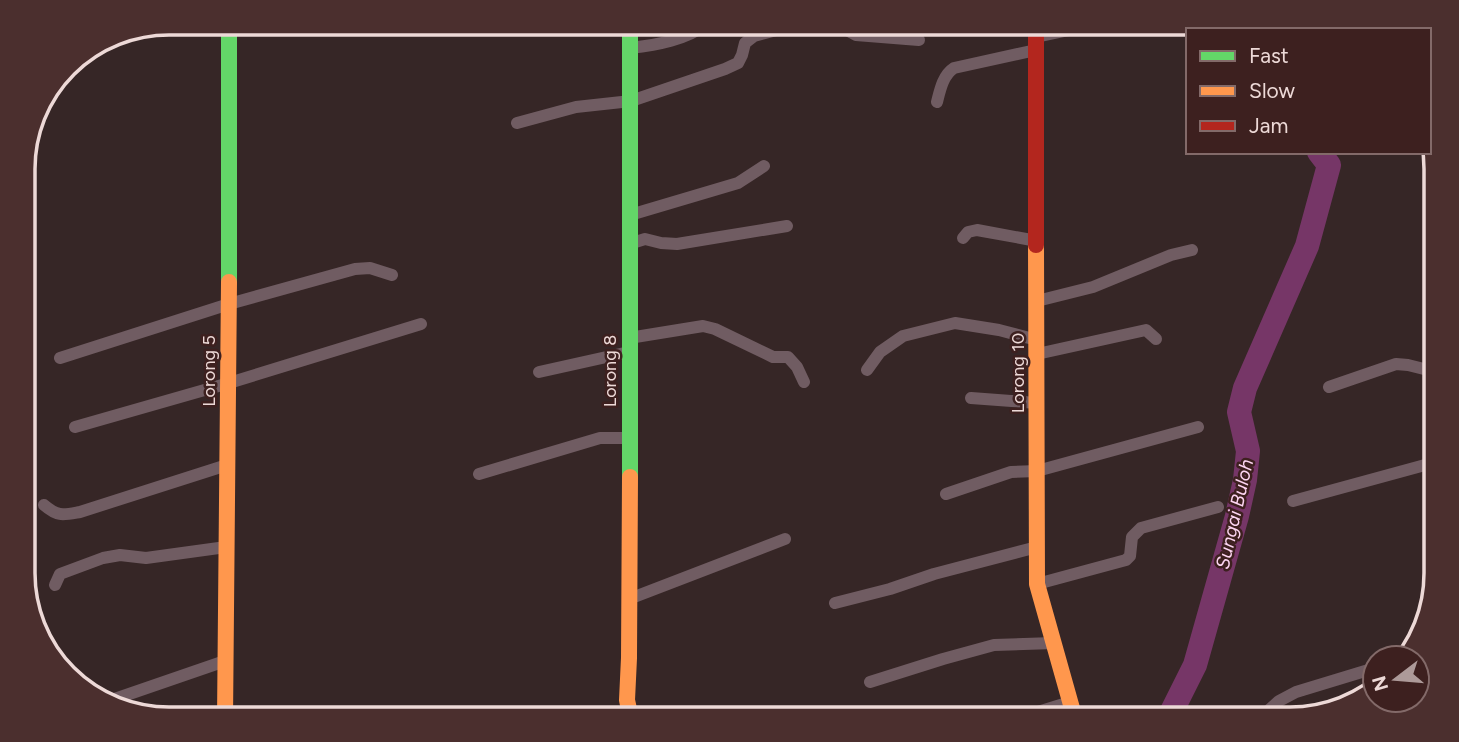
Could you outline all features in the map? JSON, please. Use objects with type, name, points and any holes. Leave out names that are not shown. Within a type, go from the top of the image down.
[{"type":"street","name":"Lorong 5","points":[[225,707],[229,35]]},
{"type":"street","name":"Lorong 8","points":[[628,707],[630,35]]},
{"type":"street","points":[[630,48],[688,35]]},
{"type":"street","points":[[517,123],[576,107],[631,101],[724,69],[738,63],[745,43],[758,35]]},
{"type":"street","points":[[856,35],[919,40]]},
{"type":"street","points":[[937,102],[949,71],[1036,37]]},
{"type":"street","name":"Lorong 10","points":[[1036,37],[1037,584],[1071,707]]},
{"type":"street","points":[[630,215],[738,183],[764,166]]},
{"type":"street","points":[[629,244],[645,239],[677,244],[788,226]]},
{"type":"street","points":[[963,238],[968,232],[977,229],[1037,241]]},
{"type":"street","points":[[1037,301],[1093,287],[1171,255],[1192,250]]},
{"type":"street","points":[[60,358],[229,304],[355,270],[370,268],[392,275]]},
{"type":"street","points":[[867,370],[880,352],[903,337],[955,323],[999,330],[1037,347],[1146,330],[1156,339]]},
{"type":"street","points":[[75,427],[421,324]]},
{"type":"street","points":[[538,372],[703,326],[715,329],[773,357],[788,357],[797,367],[804,382]]},
{"type":"street","points":[[1329,387],[1396,364],[1424,369]]},
{"type":"street","points":[[971,398],[1037,403]]},
{"type":"street","points":[[946,494],[1011,472],[1037,471],[1198,427]]},
{"type":"street","points":[[479,474],[600,439],[629,438]]},
{"type":"street","points":[[44,505],[52,513],[80,512],[228,465]]},
{"type":"street","points":[[1293,501],[1424,465]]},
{"type":"street","points":[[1037,584],[1126,560],[1130,556],[1132,537],[1141,528],[1218,507]]},
{"type":"street","points":[[629,599],[785,540]]},
{"type":"street","points":[[55,585],[60,574],[103,558],[120,555],[146,558],[226,547]]},
{"type":"street","points":[[835,603],[1037,547]]},
{"type":"street","points":[[870,682],[994,645],[1054,643]]},
{"type":"street","points":[[119,697],[225,661]]},
{"type":"street","points":[[1272,707],[1296,692],[1361,672]]},
{"type":"street","points":[[1055,707],[1070,702]]},
{"type":"waterway","name":"Sungai Buloh","points":[[1174,707],[1195,665],[1237,516],[1248,451],[1239,412],[1245,388],[1307,246],[1329,165],[1321,154]]},
{"type":"traffic: fast","points":[[229,35],[229,282]]},
{"type":"traffic: fast","points":[[630,35],[630,477]]},
{"type":"traffic: slow","points":[[1036,245],[1037,584],[1072,707]]},
{"type":"traffic: slow","points":[[225,707],[229,282]]},
{"type":"traffic: slow","points":[[628,707],[630,477]]},
{"type":"traffic: jam","points":[[1036,35],[1036,245]]}]
